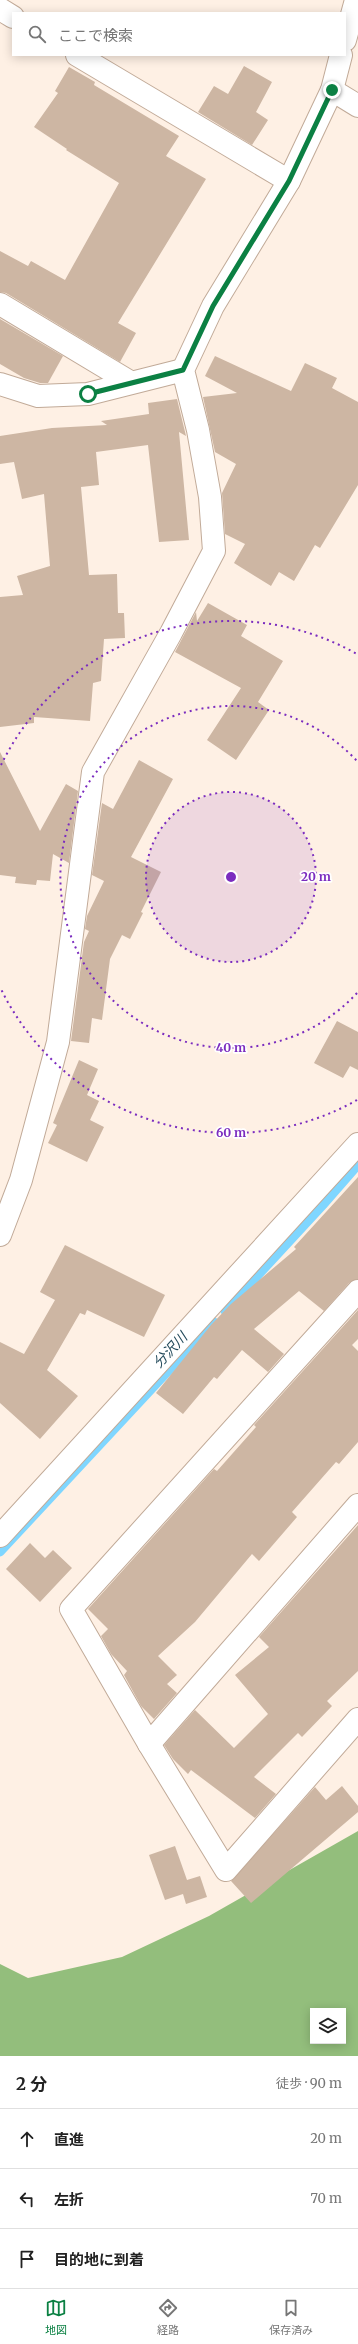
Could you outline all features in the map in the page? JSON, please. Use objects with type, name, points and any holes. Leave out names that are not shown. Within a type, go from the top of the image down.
[{"type":"street","points":[[346,36],[356,0]]},
{"type":"street","points":[[0,9],[12,16]]},
{"type":"street","points":[[79,56],[289,181]]},
{"type":"street","points":[[0,1236],[21,1180],[58,1042],[92,772],[171,633],[214,551],[210,497],[198,430],[183,370],[213,306],[289,181],[332,90],[341,56]]},
{"type":"street","points":[[332,90],[358,106]]},
{"type":"street","points":[[0,304],[130,382]]},
{"type":"street","points":[[0,384],[38,396],[88,394],[130,382],[183,370]]},
{"type":"street","points":[[0,1536],[358,1144]]},
{"type":"street","points":[[358,1291],[71,1609],[149,1744],[226,1870],[358,1719]]},
{"type":"street","points":[[149,1744],[358,1505]]},
{"type":"green space","points":[[358,1831],[358,2056],[0,2056],[0,1964],[28,1978],[122,1957],[209,1916]]},
{"type":"building","points":[[244,66],[272,82],[256,112],[268,120],[252,145],[198,112],[214,86],[228,94]]},
{"type":"building","points":[[69,67],[95,82],[94,85],[179,136],[166,156],[206,179],[118,323],[136,333],[120,362],[6,293],[0,292],[0,251],[28,266],[31,261],[65,280],[119,183],[66,150],[67,149],[34,127],[58,93],[55,91]]},
{"type":"building","points":[[0,319],[63,356],[48,383],[40,383],[24,378],[0,364]]},
{"type":"building","points":[[215,356],[291,391],[305,363],[337,378],[332,388],[358,402],[358,485],[320,548],[315,545],[294,581],[279,572],[271,586],[234,563],[245,544],[225,534],[222,493],[236,464],[215,452],[203,397],[237,393],[205,376]]},
{"type":"building","points":[[177,399],[186,436],[179,432],[189,540],[159,542],[148,445],[96,452],[99,485],[81,487],[89,575],[117,574],[118,613],[124,613],[125,638],[104,639],[101,681],[93,683],[90,721],[34,717],[34,723],[0,727],[0,597],[23,595],[17,576],[50,566],[44,494],[22,499],[14,462],[0,464],[0,436],[52,428],[107,425],[101,421],[149,414],[148,403]]},
{"type":"building","points":[[208,603],[247,625],[241,636],[283,661],[258,702],[269,710],[236,760],[207,740],[241,688],[175,652],[196,612],[197,621]]},
{"type":"building","points":[[0,752],[40,831],[66,784],[78,791],[69,863],[53,854],[50,881],[37,880],[36,885],[15,883],[16,877],[0,875]]},
{"type":"building","points":[[139,760],[173,779],[131,857],[161,872],[141,912],[143,913],[130,939],[122,935],[110,959],[102,1020],[92,1018],[89,1043],[71,1041],[84,942],[89,931],[85,929],[87,916],[104,881],[92,875],[102,803],[113,809]]},
{"type":"building","points":[[337,1021],[358,1032],[358,1070],[350,1066],[343,1078],[314,1063]]},
{"type":"building","points":[[79,1060],[98,1069],[87,1095],[99,1101],[90,1120],[104,1127],[87,1162],[48,1143],[57,1125],[53,1123]]},
{"type":"building","points":[[358,1177],[358,1279],[349,1283],[324,1311],[299,1291],[254,1329],[284,1354],[268,1372],[242,1350],[217,1379],[214,1377],[183,1414],[156,1393],[211,1325],[231,1304],[296,1249],[294,1247]]},
{"type":"building","points":[[65,1245],[165,1295],[144,1337],[87,1310],[85,1315],[80,1313],[47,1370],[78,1396],[40,1439],[0,1403],[0,1342],[24,1354],[55,1300],[40,1292]]},
{"type":"building","points":[[358,1310],[358,1339],[352,1345],[358,1351],[358,1442],[339,1464],[336,1462],[292,1512],[297,1517],[259,1561],[252,1554],[195,1622],[158,1656],[177,1675],[167,1684],[177,1693],[154,1719],[141,1706],[124,1675],[127,1671],[111,1654],[101,1636],[108,1629],[88,1609],[214,1469],[217,1471],[256,1427],[254,1425]]},
{"type":"building","points":[[358,1525],[358,1671],[327,1701],[332,1706],[302,1737],[298,1733],[254,1777],[276,1794],[255,1818],[191,1770],[188,1774],[173,1759],[164,1745],[195,1710],[234,1748],[268,1714],[235,1675],[269,1647],[259,1637]]},
{"type":"building","points":[[30,1543],[45,1558],[53,1550],[72,1568],[40,1602],[6,1569]]},
{"type":"building","points":[[342,1786],[358,1806],[358,1812],[251,1903],[231,1881],[315,1787],[326,1800]]},
{"type":"building","points":[[175,1846],[187,1880],[200,1876],[207,1897],[186,1904],[183,1894],[165,1900],[149,1855]]},
{"type":"waterway","name":"分沢川","points":[[225,1311],[358,1165]]},
{"type":"waterway","name":"分沢川","points":[[0,1552],[214,1322]]},
{"type":"route","points":[[88,394],[183,370],[213,306],[289,181],[332,90]]}]
